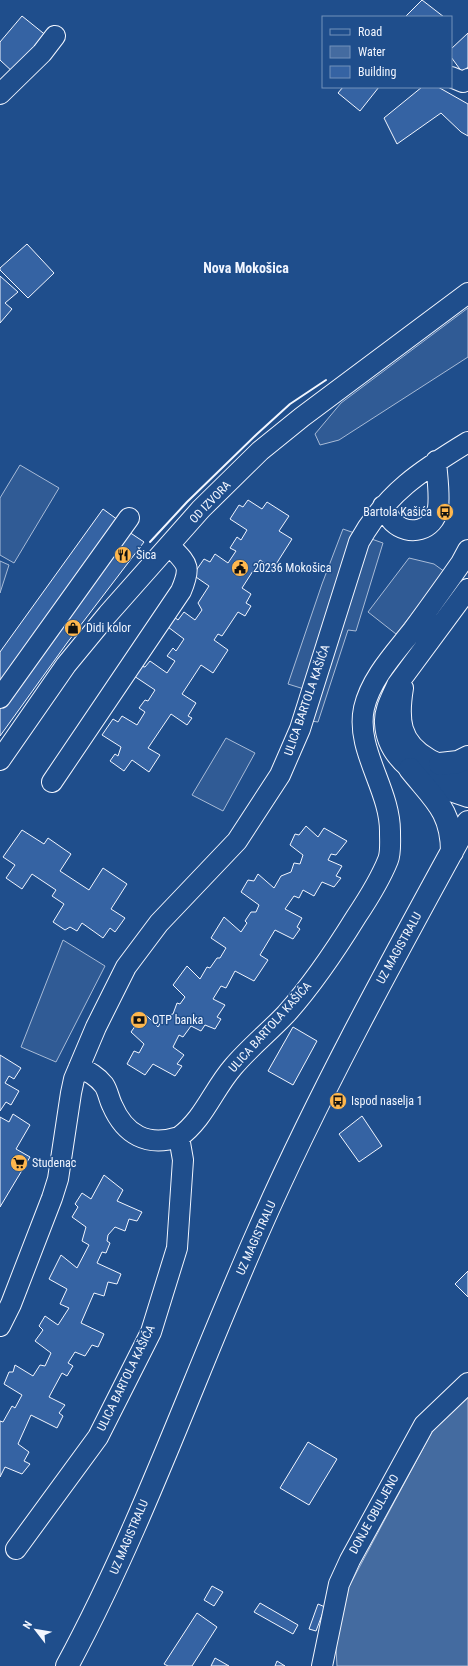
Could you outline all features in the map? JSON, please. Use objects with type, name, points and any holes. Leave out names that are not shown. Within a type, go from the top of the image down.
[{"type":"main road","points":[[440,764],[458,762],[468,757]]},
{"type":"main road","points":[[410,769],[444,811],[452,835],[452,852]]},
{"type":"main road","name":"UZ MAGISTRALU","points":[[66,1666],[111,1581],[258,1230],[311,1117],[381,980],[468,822]]},
{"type":"street","points":[[1,92],[42,53],[56,36]]},
{"type":"street","points":[[452,76],[463,82],[468,79]]},
{"type":"street","name":"OD IZVORA","points":[[0,760],[66,665],[108,614],[201,509],[260,451],[350,379],[468,293]]},
{"type":"street","name":"ULICA BARTOLA KAŠIĆA","points":[[0,1326],[46,1219],[58,1179],[71,1093],[79,1067],[100,1019],[126,967],[159,923],[237,840],[280,775],[300,729],[359,542],[371,521],[383,506],[403,486],[436,461],[468,442]]},
{"type":"street","points":[[383,506],[392,521],[398,526],[416,531],[427,528],[435,518],[438,509],[436,461]]},
{"type":"street","points":[[0,698],[129,518]]},
{"type":"street","points":[[52,782],[181,591],[187,575],[184,562],[169,545]]},
{"type":"street","name":"ULICA BARTOLA KAŠIĆA","points":[[79,1067],[96,1076],[105,1086],[120,1121],[129,1131],[143,1138],[156,1141],[167,1141],[179,1137],[190,1129],[202,1114],[217,1089],[233,1068],[286,1013],[332,956],[367,900],[389,859],[390,832],[388,806],[368,755],[362,726],[364,707],[371,689],[386,664],[461,563],[468,550]]},
{"type":"street","points":[[468,589],[397,685],[389,703],[385,722],[389,743],[400,760],[410,769],[434,783],[468,797]]},
{"type":"street","points":[[406,672],[400,705],[404,736],[414,749],[468,783]]},
{"type":"street","name":"ULICA BARTOLA KAŠIĆA","points":[[16,1549],[98,1437],[150,1332],[176,1248],[183,1160],[179,1137]]},
{"type":"street","name":"DONJE OBULJENO","points":[[322,1666],[339,1584],[350,1560],[424,1425],[468,1383]]},
{"type":"shaded area","points":[[468,308],[468,357],[339,440],[320,445],[315,434],[341,403]]},
{"type":"shaded area","points":[[20,465],[59,488],[14,563],[0,555],[0,498]]},
{"type":"shaded area","points":[[343,529],[383,543],[356,631],[348,630],[318,722],[311,721],[304,689],[288,684],[322,584]]},
{"type":"shaded area","points":[[409,558],[434,564],[445,572],[396,634],[368,612]]},
{"type":"shaded area","points":[[0,561],[9,565],[0,593]]},
{"type":"shaded area","points":[[226,738],[255,753],[223,811],[192,795]]},
{"type":"shaded area","points":[[63,940],[105,966],[56,1062],[21,1047]]},
{"type":"water","points":[[468,1389],[468,1666],[337,1666],[335,1631],[345,1594],[442,1413]]},
{"type":"building","points":[[422,0],[443,16],[406,16]]},
{"type":"building","points":[[22,16],[48,37],[15,74],[0,60],[0,42]]},
{"type":"building","points":[[468,33],[468,67],[462,72],[452,58],[452,48]]},
{"type":"building","points":[[342,88],[378,88],[360,111],[338,93]]},
{"type":"building","points":[[421,88],[440,88],[468,104],[468,136],[461,132],[441,113],[397,144],[384,118]]},
{"type":"building","points":[[27,244],[54,273],[28,298],[0,270],[0,268]]},
{"type":"building","points":[[0,276],[18,292],[5,303],[12,309],[0,323]]},
{"type":"building","points":[[248,500],[262,509],[267,502],[289,516],[279,531],[292,539],[273,569],[260,560],[242,588],[251,594],[246,603],[251,606],[245,616],[238,612],[222,636],[218,634],[214,640],[228,650],[213,673],[201,665],[182,694],[196,703],[188,716],[192,718],[187,725],[171,714],[148,748],[160,755],[149,772],[132,760],[124,771],[110,761],[115,754],[118,756],[121,747],[102,735],[113,719],[118,722],[122,716],[137,725],[145,712],[139,708],[145,700],[148,701],[155,690],[134,676],[140,666],[145,667],[150,661],[167,673],[175,661],[167,656],[173,648],[176,651],[184,639],[168,627],[174,617],[178,620],[184,612],[195,620],[202,610],[198,603],[209,586],[193,575],[204,559],[210,562],[215,554],[228,563],[236,551],[230,548],[237,537],[241,540],[247,530],[230,519],[239,505],[243,507]]},
{"type":"building","points":[[103,509],[118,520],[0,684],[0,652]]},
{"type":"building","points":[[126,530],[144,542],[67,643],[0,736],[0,706]]},
{"type":"building","points":[[306,826],[318,837],[324,828],[347,841],[336,855],[331,854],[328,860],[342,866],[336,876],[341,878],[334,887],[322,882],[314,896],[303,890],[299,898],[294,896],[285,909],[302,918],[297,927],[300,929],[293,939],[275,930],[260,955],[268,960],[254,981],[235,971],[226,988],[221,986],[213,999],[225,1005],[217,1017],[221,1019],[215,1029],[205,1025],[201,1031],[191,1026],[183,1037],[179,1035],[173,1047],[184,1055],[177,1064],[182,1066],[175,1076],[153,1064],[145,1075],[127,1064],[134,1051],[139,1053],[144,1044],[131,1032],[138,1022],[141,1024],[146,1015],[158,1027],[165,1016],[173,1014],[177,1003],[180,1004],[185,997],[173,985],[187,966],[200,979],[207,967],[210,968],[217,958],[220,958],[226,948],[211,938],[224,917],[241,932],[247,923],[245,921],[251,912],[256,912],[259,905],[241,892],[248,880],[254,881],[258,874],[274,888],[281,876],[291,872],[294,863],[300,864],[303,855],[290,845],[295,834],[299,835]]},
{"type":"building","points":[[22,830],[44,844],[48,838],[71,854],[60,871],[89,890],[103,868],[127,884],[111,909],[125,918],[115,932],[110,928],[103,938],[82,923],[77,931],[70,927],[65,930],[53,922],[64,904],[52,896],[56,890],[32,874],[22,889],[6,878],[15,865],[3,857]]},
{"type":"building","points":[[293,1027],[317,1041],[293,1085],[268,1071]]},
{"type":"building","points":[[0,1055],[21,1068],[14,1079],[9,1076],[5,1083],[19,1091],[11,1105],[6,1102],[0,1111]]},
{"type":"building","points":[[13,1114],[30,1125],[16,1149],[30,1157],[0,1207],[0,1117],[9,1122]]},
{"type":"building","points":[[362,1116],[382,1146],[359,1162],[339,1134]]},
{"type":"building","points":[[104,1175],[123,1190],[117,1201],[142,1212],[137,1221],[129,1219],[125,1231],[115,1227],[108,1235],[107,1241],[110,1243],[106,1253],[102,1252],[97,1263],[121,1274],[117,1284],[108,1282],[104,1296],[94,1293],[81,1323],[104,1334],[98,1347],[92,1345],[85,1356],[75,1352],[68,1363],[73,1366],[67,1376],[62,1373],[49,1397],[65,1405],[59,1413],[63,1416],[57,1428],[31,1415],[18,1444],[29,1452],[24,1461],[30,1464],[22,1474],[5,1467],[0,1477],[0,1421],[3,1422],[12,1406],[15,1408],[22,1395],[4,1384],[9,1372],[13,1372],[15,1365],[33,1376],[40,1365],[45,1366],[51,1353],[35,1341],[43,1330],[39,1326],[45,1316],[58,1325],[69,1308],[60,1304],[67,1289],[49,1279],[61,1255],[77,1268],[89,1245],[82,1241],[86,1227],[72,1217],[78,1207],[75,1204],[82,1193],[91,1199]]},
{"type":"building","points":[[468,1271],[468,1297],[455,1284]]},
{"type":"building","points":[[308,1442],[337,1459],[309,1505],[280,1488]]},
{"type":"building","points":[[212,1586],[223,1592],[214,1606],[204,1600]]},
{"type":"building","points":[[260,1603],[298,1625],[293,1634],[254,1612]]},
{"type":"building","points":[[318,1604],[325,1607],[316,1631],[309,1629]]},
{"type":"building","points":[[197,1613],[217,1627],[192,1666],[168,1666],[164,1664]]},
{"type":"building","points":[[215,1658],[229,1666],[211,1666]]},
{"type":"building","points":[[277,1661],[285,1666],[275,1666]]},
{"type":"wall","points":[[150,542],[187,502],[257,434],[290,404],[326,380]]},
{"type":"place","name":"Bartola Kašića","points":[[445,512]]},
{"type":"place","name":"Šica","points":[[123,555]]},
{"type":"place","name":"20236 Mokošica","points":[[240,568]]},
{"type":"place","name":"Didi kolor","points":[[73,628]]},
{"type":"place","name":"OTP banka","points":[[139,1020]]},
{"type":"place","name":"Ispod naselja 1","points":[[338,1101]]},
{"type":"place","name":"Studenac","points":[[19,1163]]},
{"type":"district","name":"Nova Mokošica","points":[[246,268]]}]
